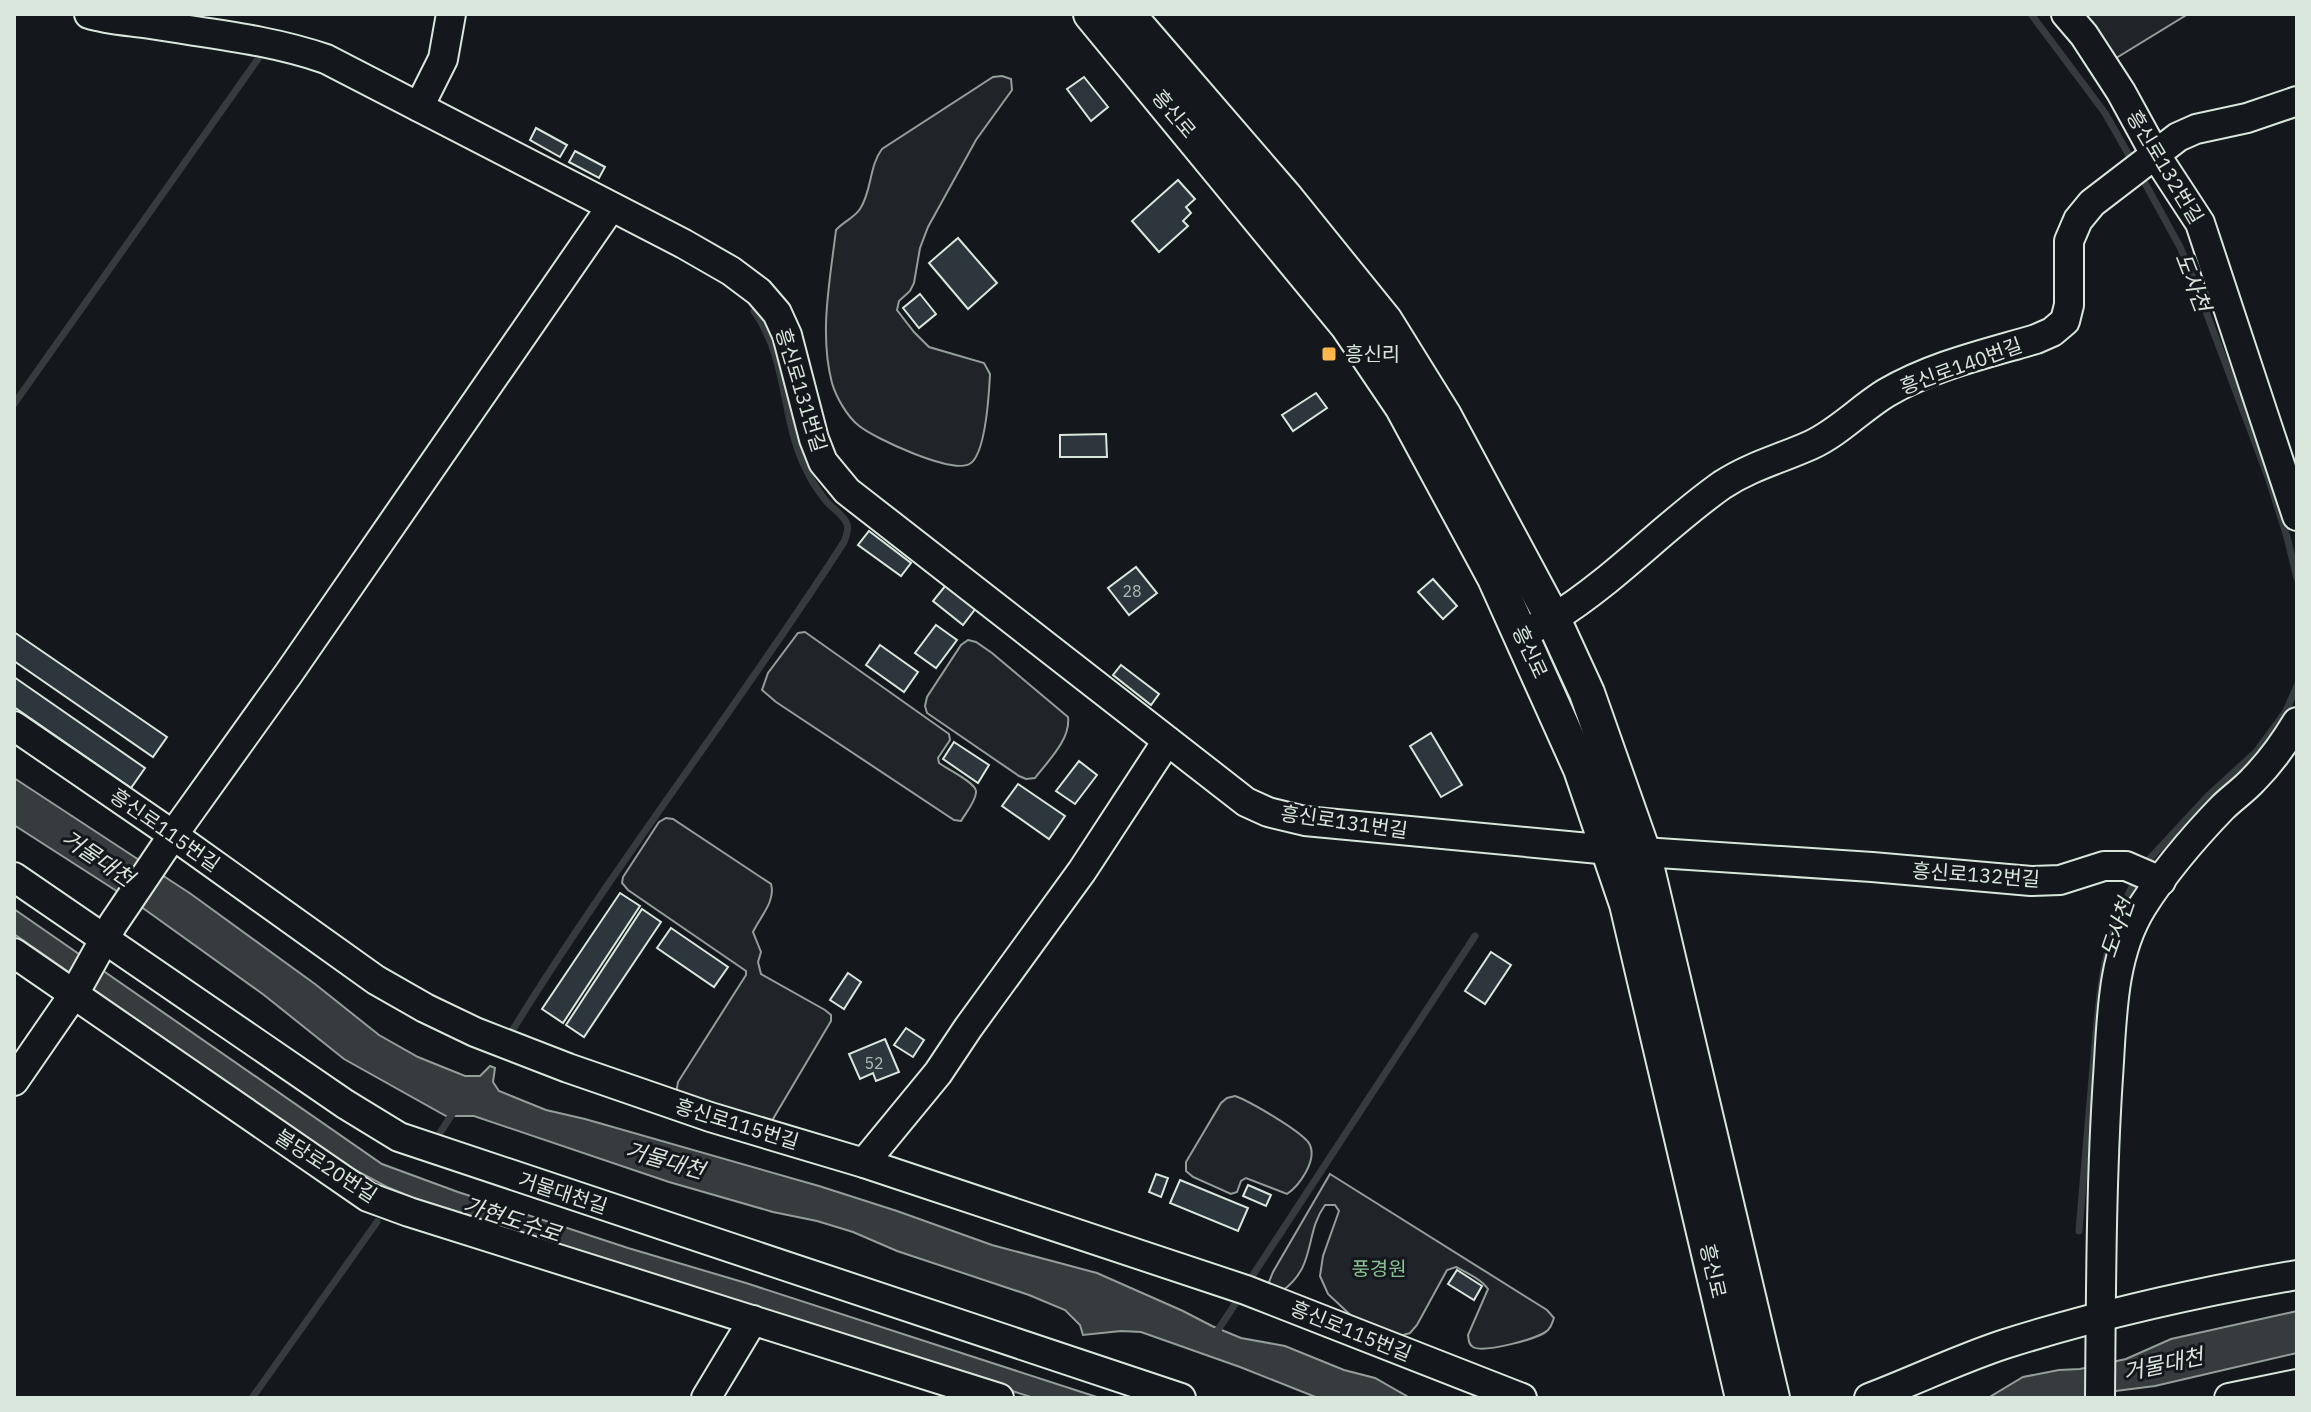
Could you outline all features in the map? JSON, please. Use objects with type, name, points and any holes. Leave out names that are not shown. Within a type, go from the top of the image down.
[{"type":"main road","name":"흥신로","points":[[1091,14],[1309,276],[1348,326],[1402,406],[1495,578],[1581,769],[1626,851],[1627,904],[1743,1398]]},
{"type":"main road","name":"흥신로","points":[[1134,16],[1385,321],[1459,442],[1553,619],[1587,693],[1772,1398]]},
{"type":"street","name":"흥신로131번길","points":[[89,14],[250,38],[292,47],[326,59],[731,271],[759,292],[777,313],[787,335],[823,462],[847,491],[1246,802],[1268,812],[1305,821],[1626,851]]},
{"type":"street","points":[[419,107],[443,59],[451,14]]},
{"type":"street","name":"흥신로132번길","points":[[2066,14],[2084,35],[2121,92],[2143,163],[2200,223],[2297,516]]},
{"type":"street","name":"흥신로140번길","points":[[1521,634],[1553,619],[1620,570],[1721,486],[1748,469],[1811,445],[1886,393],[1918,377],[2052,332],[2065,321],[2069,305],[2069,241],[2078,220],[2092,203],[2178,137],[2196,129],[2247,118],[2297,101]]},
{"type":"street","points":[[14,1081],[77,988],[104,939],[167,844],[611,207]]},
{"type":"street","name":"흥신로115번길","points":[[14,726],[167,844],[376,980],[475,1032],[710,1117],[864,1163],[1246,1290],[1522,1398]]},
{"type":"street","points":[[2100,1398],[2106,1114],[2116,979],[2123,948],[2141,909],[2146,874],[2253,780],[2294,734]]},
{"type":"street","points":[[864,1163],[938,1073],[1082,871],[1167,741]]},
{"type":"street","name":"흥신로132번길","points":[[1626,851],[2031,881],[2060,880],[2104,866],[2146,874]]},
{"type":"street","name":"거물대천길","points":[[14,877],[345,1104],[399,1137],[1172,1397]]},
{"type":"street","name":"불당로20번길","points":[[14,953],[77,988],[368,1197],[999,1398]]},
{"type":"street","points":[[1869,1398],[2004,1345],[2100,1326],[2231,1286],[2297,1275]]},
{"type":"street","points":[[706,1398],[753,1320]]},
{"type":"street","points":[[2229,1398],[2297,1384]]},
{"type":"green space","points":[[2065,14],[2188,14],[2108,63]]},
{"type":"green space","points":[[993,77],[1011,79],[1012,90],[976,140],[928,227],[920,248],[914,283],[899,301],[897,310],[929,347],[984,363],[990,374],[986,422],[980,447],[971,463],[962,466],[914,454],[867,431],[850,417],[836,394],[828,364],[826,326],[829,287],[836,230],[860,209],[882,149]]},
{"type":"green space","points":[[805,632],[949,734],[950,740],[938,758],[939,763],[966,780],[976,791],[973,803],[961,821],[954,820],[762,690],[768,673],[798,633]]},
{"type":"green space","points":[[968,640],[992,653],[1068,717],[1062,741],[1035,778],[1019,776],[927,713],[927,697],[961,645]]},
{"type":"green space","points":[[666,818],[673,819],[771,884],[769,903],[753,932],[761,952],[758,962],[761,974],[831,1015],[831,1021],[770,1124],[676,1093],[678,1082],[746,971],[622,883],[659,822]]},
{"type":"green space","points":[[1235,1096],[1288,1126],[1310,1145],[1309,1165],[1297,1185],[1287,1194],[1246,1178],[1241,1181],[1237,1192],[1231,1194],[1186,1171],[1186,1162],[1221,1103]]},
{"type":"green space","name":"풍경원","points":[[1330,1174],[1547,1310],[1554,1318],[1548,1330],[1511,1344],[1473,1347],[1468,1335],[1488,1289],[1478,1279],[1456,1267],[1447,1270],[1410,1333],[1400,1336],[1358,1322],[1328,1294],[1320,1276],[1323,1256],[1339,1211],[1335,1205],[1325,1205],[1319,1216],[1301,1271],[1282,1291],[1273,1289],[1269,1282],[1273,1272]]},
{"type":"water","name":"거물대천","points":[[14,778],[191,894],[379,1035],[418,1057],[465,1076],[480,1076],[490,1066],[495,1068],[493,1082],[499,1091],[546,1110],[819,1186],[992,1245],[1097,1273],[1241,1338],[1285,1346],[1344,1370],[1375,1378],[1410,1398],[1318,1398],[1141,1332],[1083,1335],[1080,1325],[1065,1310],[897,1251],[853,1232],[669,1182],[474,1116],[446,1116],[344,1059],[264,995],[140,906],[14,825]]},
{"type":"water","name":"가현도수로","points":[[14,909],[382,1164],[628,1248],[1100,1398],[1034,1398],[416,1199],[387,1187],[346,1165],[14,934]]},
{"type":"water","name":"거물대천","points":[[2297,1311],[2297,1353],[2155,1386],[2083,1398],[1988,1398],[2023,1377],[2126,1359],[2171,1339]]},
{"type":"building","points":[[1084,77],[1108,107],[1091,121],[1067,89]]},
{"type":"building","points":[[536,128],[567,145],[560,157],[530,140]]},
{"type":"building","points":[[575,151],[605,167],[599,178],[569,162]]},
{"type":"building","points":[[1178,180],[1195,199],[1186,207],[1191,213],[1183,221],[1188,226],[1159,252],[1132,221]]},
{"type":"building","points":[[958,238],[997,283],[968,309],[929,263]]},
{"type":"building","points":[[920,294],[936,314],[919,328],[903,308]]},
{"type":"building","points":[[1316,393],[1327,408],[1293,431],[1282,415]]},
{"type":"building","points":[[1106,434],[1107,457],[1060,457],[1060,435]]},
{"type":"building","points":[[869,531],[911,563],[901,576],[858,545]]},
{"type":"building","points":[[1136,567],[1157,593],[1129,615],[1108,588]]},
{"type":"building","points":[[1433,579],[1457,606],[1443,619],[1418,592]]},
{"type":"building","points":[[946,585],[976,608],[963,625],[933,601]]},
{"type":"building","points":[[936,625],[957,640],[936,668],[915,653]]},
{"type":"building","points":[[14,632],[167,737],[153,757],[14,661]]},
{"type":"building","points":[[880,645],[918,672],[904,692],[866,665]]},
{"type":"building","points":[[1121,665],[1159,694],[1151,705],[1113,675]]},
{"type":"building","points":[[14,677],[145,768],[131,788],[14,707]]},
{"type":"building","points":[[1431,733],[1462,785],[1441,797],[1410,746]]},
{"type":"building","points":[[954,742],[989,765],[978,783],[943,759]]},
{"type":"building","points":[[1079,761],[1097,775],[1075,804],[1056,791]]},
{"type":"building","points":[[1018,784],[1065,816],[1049,839],[1002,806]]},
{"type":"building","points":[[620,893],[640,906],[563,1023],[542,1009]]},
{"type":"building","points":[[642,909],[661,922],[584,1037],[566,1025]]},
{"type":"building","points":[[671,928],[728,967],[714,987],[657,948]]},
{"type":"building","points":[[1491,952],[1511,965],[1485,1004],[1465,991]]},
{"type":"building","points":[[848,973],[861,982],[844,1009],[830,1000]]},
{"type":"building","points":[[906,1028],[924,1040],[913,1057],[894,1045]]},
{"type":"building","points":[[885,1039],[899,1072],[876,1081],[873,1073],[860,1079],[849,1054]]},
{"type":"building","points":[[1156,1174],[1168,1178],[1161,1197],[1149,1192]]},
{"type":"building","points":[[1180,1180],[1248,1208],[1238,1231],[1170,1203]]},
{"type":"building","points":[[1248,1185],[1271,1195],[1266,1206],[1243,1196]]},
{"type":"building","points":[[1457,1270],[1482,1286],[1474,1300],[1448,1284]]},
{"type":"waterway","name":"도사천","points":[[2031,14],[2105,113],[2134,164]]},
{"type":"waterway","points":[[14,404],[258,59]]},
{"type":"waterway","name":"도사천","points":[[2140,174],[2180,247],[2196,285],[2268,477],[2297,578]]},
{"type":"waterway","points":[[512,1031],[592,907],[844,542],[848,526],[817,488],[800,455],[774,351],[754,311]]},
{"type":"waterway","name":"도사천","points":[[2144,865],[2209,795],[2256,752],[2286,711],[2297,686]]},
{"type":"waterway","name":"도사천","points":[[2079,1231],[2103,974],[2115,925],[2138,876]]},
{"type":"waterway","points":[[1251,1278],[1475,936]]},
{"type":"waterway","points":[[440,1133],[454,1111]]},
{"type":"waterway","points":[[252,1398],[377,1222]]},
{"type":"waterway","points":[[1214,1336],[1237,1301]]},
{"type":"place","name":"흥신리","points":[[1329,354]]}]
